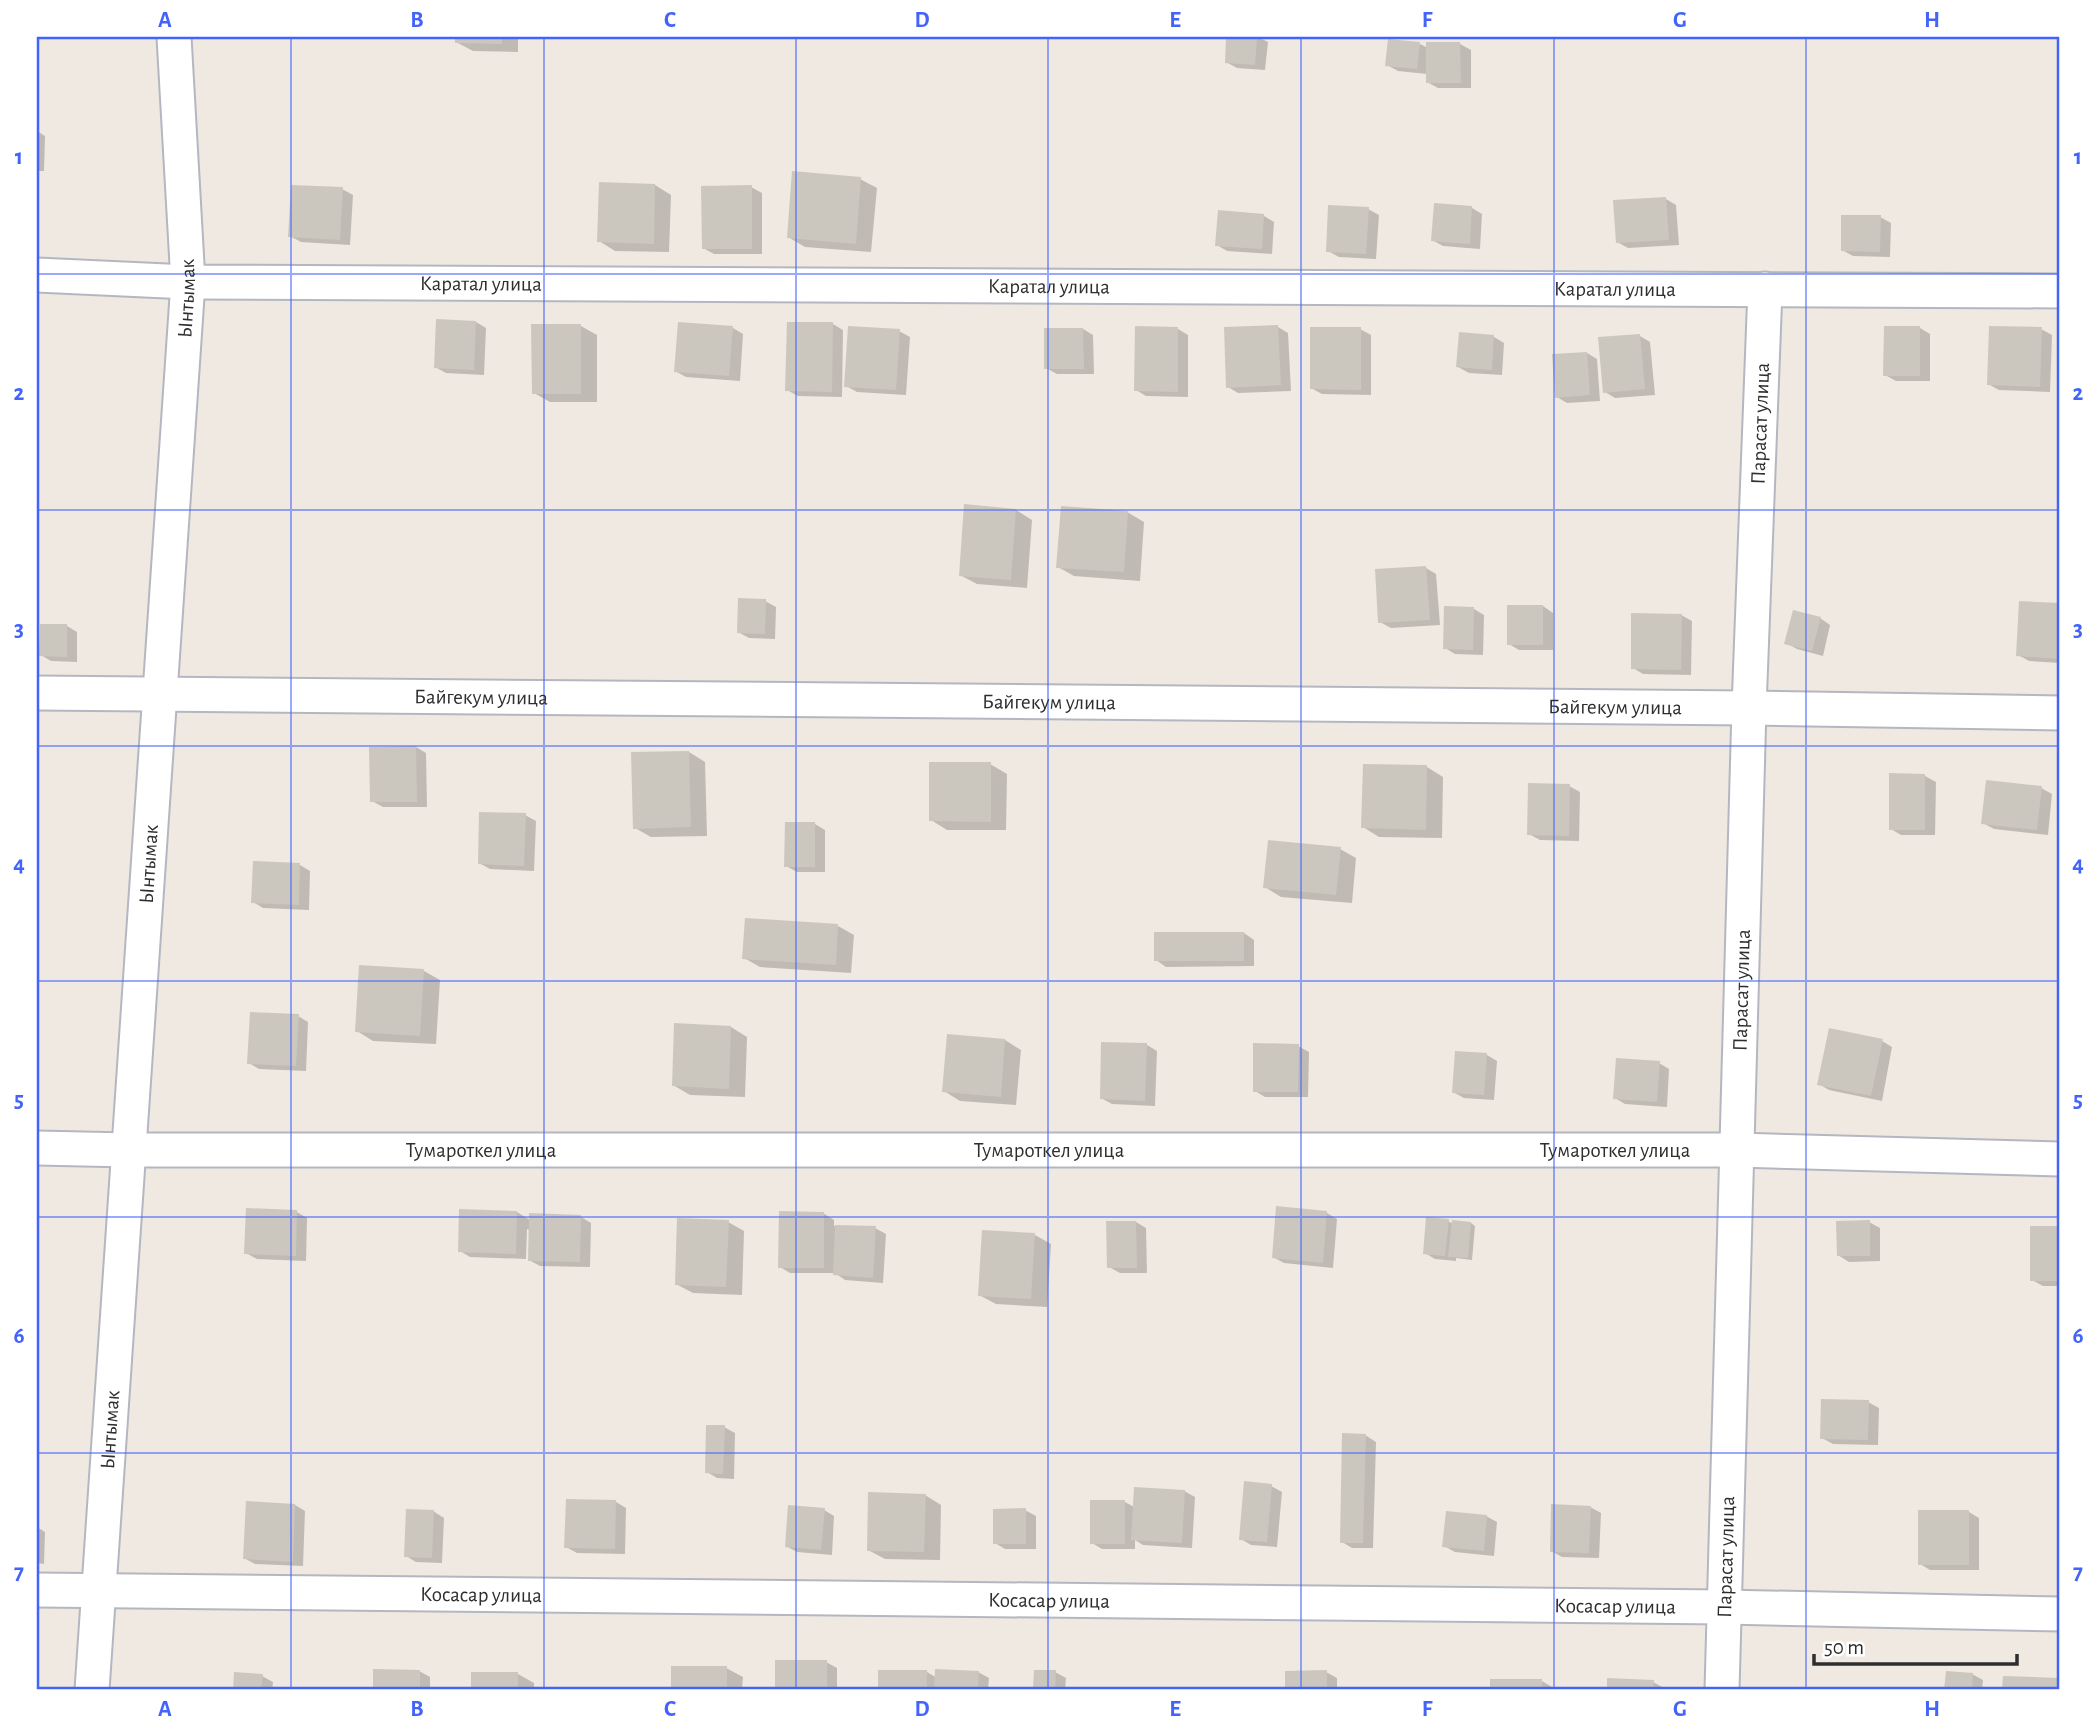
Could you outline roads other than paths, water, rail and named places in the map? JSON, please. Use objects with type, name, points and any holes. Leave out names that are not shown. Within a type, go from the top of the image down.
[{"type":"street","name":"Ынтымак","points":[[92,1690],[188,282],[174,37]]},
{"type":"street","name":"Каратал улица","points":[[37,275],[188,282],[2060,291]]},
{"type":"street","name":"Парасат улица","points":[[1722,1690],[1749,708],[1765,289]]},
{"type":"street","name":"Байгекум улица","points":[[37,693],[2060,713]]},
{"type":"street","name":"Тумароткел улица","points":[[37,1148],[1737,1150],[2060,1159]]},
{"type":"street","name":"Косасар улица","points":[[37,1590],[2060,1614]]}]
